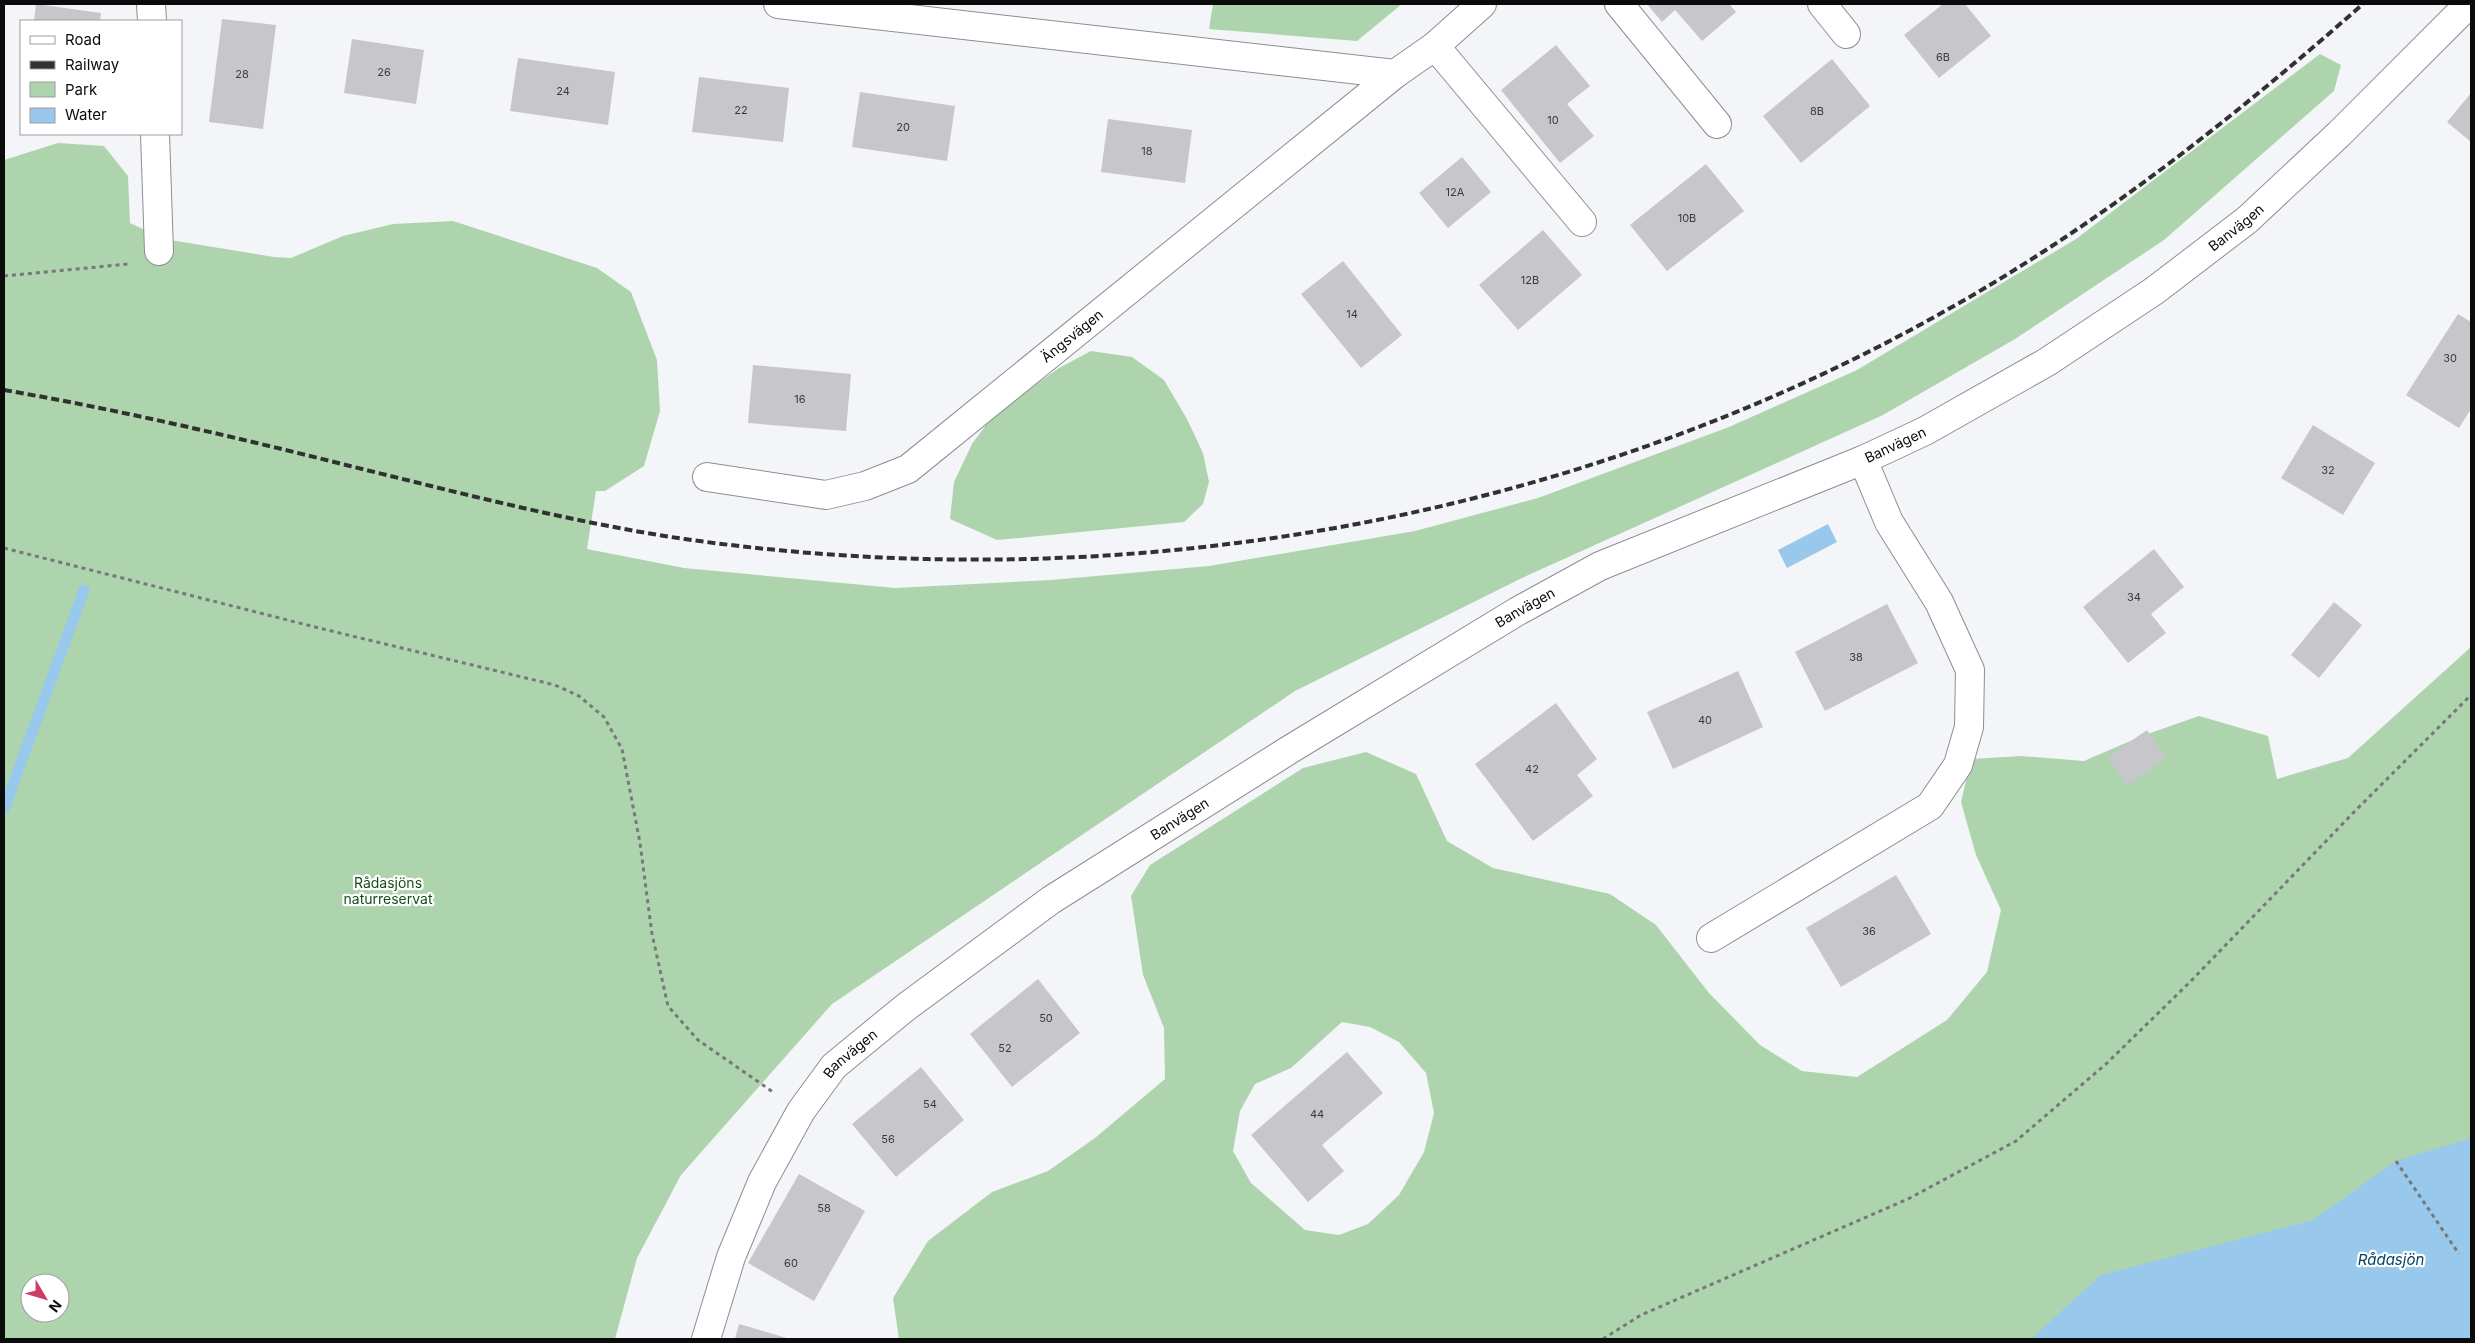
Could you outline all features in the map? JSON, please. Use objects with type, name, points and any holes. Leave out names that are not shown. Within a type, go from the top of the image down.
[{"type":"street","points":[[151,4],[152,20]]},
{"type":"street","points":[[778,4],[1395,74]]},
{"type":"street","name":"Ängsvägen","points":[[707,476],[826,495],[865,486],[908,469],[1395,74],[1435,46],[1482,4]]},
{"type":"street","points":[[1620,4],[1717,124]]},
{"type":"street","points":[[1822,4],[1846,34]]},
{"type":"street","name":"Banvägen","points":[[706,1339],[731,1257],[762,1182],[801,1111],[834,1066],[906,1007],[1051,900],[1289,750],[1518,611],[1600,566],[1863,460],[1925,431],[2047,362],[2154,291],[2247,220],[2339,134],[2469,4]]},
{"type":"street","points":[[1435,46],[1582,222]]},
{"type":"street","points":[[155,135],[159,251]]},
{"type":"street","points":[[1711,938],[1930,806],[1958,765],[1969,727],[1970,670],[1939,602],[1889,522],[1863,460]]},
{"type":"path","points":[[4,276],[88,269],[150,261],[159,251]]},
{"type":"path","points":[[4,548],[319,628],[556,685],[579,696],[604,717],[622,749],[640,843],[652,934],[668,1006],[698,1040],[801,1111]]},
{"type":"path","points":[[1604,1339],[1641,1315],[1908,1198],[2016,1141],[2106,1064],[2176,996],[2356,810],[2471,695]]},
{"type":"path","points":[[2396,1161],[2459,1254]]},
{"type":"green space","points":[[1213,4],[1402,4],[1357,41],[1209,29]]},
{"type":"green space","name":"Rådasjöns naturreservat","points":[[2320,54],[2341,65],[2334,91],[2164,240],[2015,339],[1883,415],[1522,578],[1295,691],[832,1004],[681,1175],[637,1258],[615,1339],[4,1339],[4,160],[58,143],[104,146],[128,176],[130,223],[164,239],[274,257],[291,258],[343,236],[393,224],[453,221],[597,268],[631,292],[657,360],[660,411],[644,466],[605,491],[596,491],[587,549],[684,568],[895,588],[1051,580],[1209,566],[1415,531],[1538,498],[1729,427],[1857,370],[2076,239]]},
{"type":"green space","points":[[1091,351],[1132,357],[1164,380],[1187,419],[1203,453],[1209,482],[1203,504],[1184,522],[997,540],[950,519],[954,482],[972,444],[994,414],[1059,368]]},
{"type":"green space","points":[[2471,647],[2471,1339],[899,1339],[893,1298],[928,1241],[992,1192],[1048,1171],[1095,1138],[1165,1079],[1164,1028],[1143,975],[1131,896],[1150,865],[1303,768],[1366,752],[1416,774],[1447,841],[1493,868],[1610,894],[1656,925],[1709,993],[1760,1045],[1802,1071],[1857,1077],[1947,1020],[1987,972],[2001,910],[1976,855],[1961,802],[1971,759],[2021,756],[2084,761],[2142,736],[2199,716],[2268,736],[2277,779],[2348,758]],"holes":[[[1342,1022],[1370,1027],[1399,1042],[1426,1073],[1434,1113],[1424,1152],[1399,1195],[1368,1224],[1339,1235],[1305,1230],[1251,1183],[1233,1151],[1240,1111],[1255,1084],[1291,1068]]]},
{"type":"water","points":[[1828,524],[1837,542],[1787,568],[1778,550]]},
{"type":"water","name":"Rådasjön","points":[[2471,1138],[2471,1339],[2031,1339],[2101,1275],[2313,1220],[2396,1161]]},
{"type":"building","points":[[36,4],[101,13],[100,20],[34,20]]},
{"type":"building","points":[[1647,4],[1729,4],[1736,12],[1702,41],[1675,10],[1662,22]]},
{"type":"building","points":[[1943,4],[1965,4],[1991,36],[1939,78],[1904,35]]},
{"type":"building","points":[[222,19],[276,25],[263,129],[209,122]]},
{"type":"building","points":[[352,39],[424,50],[416,104],[344,93]]},
{"type":"building","points":[[1556,45],[1590,86],[1567,104],[1594,136],[1560,163],[1501,90]]},
{"type":"building","points":[[518,58],[615,72],[608,125],[510,111]]},
{"type":"building","points":[[1832,59],[1870,106],[1801,163],[1763,116]]},
{"type":"building","points":[[699,77],[789,88],[783,142],[692,132]]},
{"type":"building","points":[[860,92],[955,106],[947,161],[852,147]]},
{"type":"building","points":[[2471,93],[2471,142],[2447,122]]},
{"type":"building","points":[[1108,119],[1192,130],[1185,183],[1101,172]]},
{"type":"building","points":[[1462,157],[1491,192],[1448,228],[1419,193]]},
{"type":"building","points":[[1706,164],[1744,211],[1667,271],[1630,225]]},
{"type":"building","points":[[1543,230],[1582,275],[1518,330],[1479,285]]},
{"type":"building","points":[[1343,261],[1402,335],[1361,368],[1301,294]]},
{"type":"building","points":[[2458,314],[2471,322],[2471,409],[2459,428],[2406,395]]},
{"type":"building","points":[[753,365],[851,374],[846,431],[748,423]]},
{"type":"building","points":[[2313,425],[2375,463],[2343,515],[2281,478]]},
{"type":"building","points":[[2154,549],[2184,587],[2151,614],[2166,633],[2128,663],[2083,607]]},
{"type":"building","points":[[2334,602],[2362,625],[2319,678],[2291,655]]},
{"type":"building","points":[[1887,604],[1918,663],[1825,711],[1795,652]]},
{"type":"building","points":[[1738,671],[1763,727],[1673,769],[1647,712]]},
{"type":"building","points":[[1556,703],[1597,759],[1577,775],[1593,796],[1533,841],[1475,764]]},
{"type":"building","points":[[2147,730],[2166,759],[2127,785],[2108,757]]},
{"type":"building","points":[[1896,875],[1931,934],[1841,987],[1806,928]]},
{"type":"building","points":[[1038,979],[1080,1033],[1012,1087],[970,1034]]},
{"type":"building","points":[[1347,1052],[1383,1093],[1322,1145],[1344,1171],[1308,1202],[1251,1135]]},
{"type":"building","points":[[921,1067],[964,1120],[896,1177],[852,1124]]},
{"type":"building","points":[[799,1174],[865,1211],[814,1301],[748,1263]]},
{"type":"building","points":[[739,1324],[790,1339],[735,1339]]},
{"type":"waterway","points":[[4,809],[84,590]]},
{"type":"railway","points":[[4,390],[91,406],[177,425],[590,522],[671,537],[835,555],[999,559],[1164,551],[1327,529],[1488,495],[1645,447],[1798,385],[1945,311],[2056,243],[2162,169],[2264,89],[2363,4]]}]
